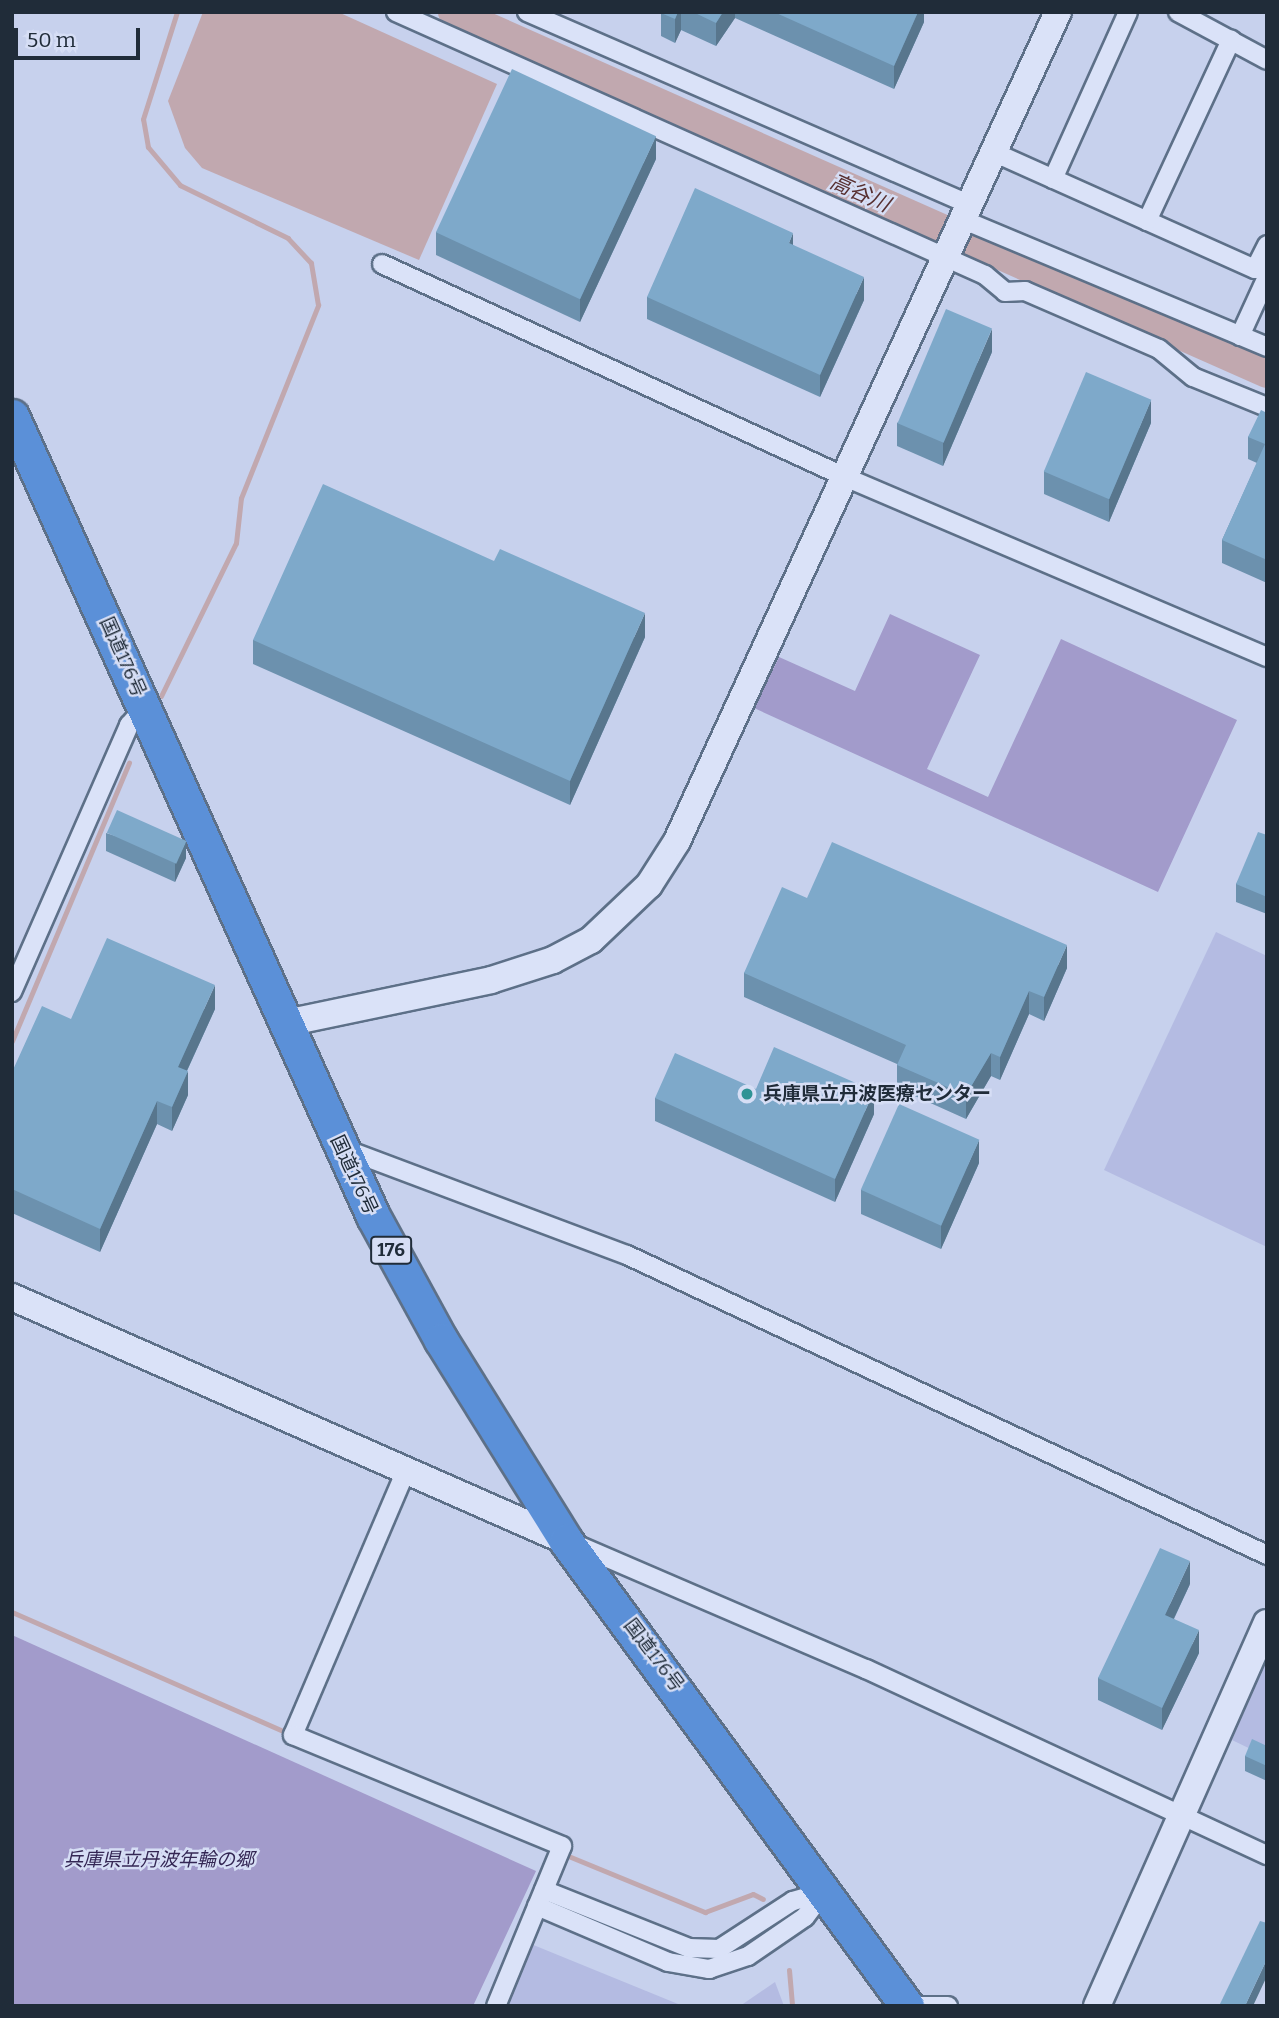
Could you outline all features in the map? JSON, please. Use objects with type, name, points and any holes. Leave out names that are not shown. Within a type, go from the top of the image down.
[{"type":"highway","name":"国道176号","points":[[12,416],[342,1148],[440,1340],[566,1541],[907,2006]]},
{"type":"street","points":[[396,12],[944,251],[1005,292],[1025,291],[1160,349],[1194,377],[1267,407]]},
{"type":"street","points":[[527,12],[1267,347]]},
{"type":"street","points":[[286,1023],[491,980],[552,960],[619,917],[677,841],[845,477],[944,251],[1058,12]]},
{"type":"street","points":[[1052,179],[1128,12]]},
{"type":"street","points":[[1178,12],[1267,60]]},
{"type":"street","points":[[1146,220],[1231,40]]},
{"type":"street","points":[[990,151],[1255,269],[1267,245]]},
{"type":"street","points":[[382,264],[845,477],[1267,657]]},
{"type":"street","points":[[1240,335],[1267,277]]},
{"type":"street","points":[[12,992],[129,725],[145,707]]},
{"type":"street","points":[[342,1148],[627,1255],[1267,1555]]},
{"type":"street","points":[[12,1297],[404,1475],[866,1669],[1181,1818],[1267,1855]]},
{"type":"street","points":[[404,1475],[293,1735],[562,1846],[496,2006]]},
{"type":"street","points":[[1097,2006],[1267,1623]]},
{"type":"street","points":[[541,1898],[689,1948],[719,1949],[793,1901],[824,1892]]},
{"type":"street","points":[[915,2006],[948,2006]]},
{"type":"shaded area","points":[[203,12],[338,12],[497,84],[419,260],[202,168],[185,148],[168,101]]},
{"type":"shaded area","points":[[1216,932],[1267,956],[1267,1247],[1104,1170]]},
{"type":"shaded area","points":[[1267,1657],[1267,1757],[1232,1740]]},
{"type":"shaded area","points":[[531,1944],[683,2006],[506,2006]]},
{"type":"shaded area","points":[[775,1982],[784,2006],[740,2006]]},
{"type":"green space","points":[[890,614],[980,655],[927,769],[988,797],[1061,639],[1237,720],[1158,892],[754,708],[779,657],[855,691]]},
{"type":"green space","name":"兵庫県立丹波年輪の郷","points":[[12,1635],[536,1871],[473,2006],[12,2006]]},
{"type":"building","points":[[661,12],[678,12],[675,19]]},
{"type":"building","points":[[693,12],[723,12],[716,23]]},
{"type":"building","points":[[774,12],[918,12],[894,66]]},
{"type":"building","points":[[512,69],[656,136],[580,299],[436,232]]},
{"type":"building","points":[[695,188],[793,233],[789,243],[864,277],[820,375],[647,297]]},
{"type":"building","points":[[946,309],[992,329],[944,443],[898,423]]},
{"type":"building","points":[[1086,372],[1151,400],[1109,499],[1044,471]]},
{"type":"building","points":[[1261,410],[1267,413],[1267,560],[1222,540],[1265,444],[1248,437]]},
{"type":"building","points":[[323,484],[494,561],[500,549],[645,613],[570,781],[253,640]]},
{"type":"building","points":[[117,810],[186,841],[176,864],[107,833]]},
{"type":"building","points":[[1258,832],[1267,835],[1267,897],[1236,884]]},
{"type":"building","points":[[832,842],[1067,945],[1044,997],[1029,991],[1000,1057],[991,1053],[966,1095],[897,1065],[906,1045],[744,973],[782,887],[807,898]]},
{"type":"building","points":[[107,938],[215,985],[178,1067],[188,1071],[172,1107],[157,1101],[100,1229],[12,1189],[12,1072],[42,1006],[71,1019]]},
{"type":"building","points":[[774,1047],[874,1091],[835,1179],[655,1098],[675,1053],[756,1089]]},
{"type":"building","points":[[899,1104],[979,1140],[941,1226],[861,1190]]},
{"type":"building","points":[[1160,1548],[1190,1561],[1165,1615],[1199,1630],[1162,1708],[1098,1678]]},
{"type":"building","points":[[1252,1739],[1267,1746],[1267,1766],[1245,1756]]},
{"type":"building","points":[[1260,1921],[1267,1923],[1267,1959],[1245,2006],[1219,2006]]},
{"type":"waterway","points":[[161,696],[236,543],[241,498],[318,305],[311,263],[288,238],[180,185],[148,147],[143,119],[177,12]]},
{"type":"waterway","name":"高谷川","points":[[453,12],[1267,373]]},
{"type":"waterway","points":[[12,1041],[129,763]]},
{"type":"waterway","points":[[12,1612],[290,1734]]},
{"type":"waterway","points":[[561,1853],[705,1912],[753,1894],[763,1899]]},
{"type":"waterway","points":[[789,1970],[792,2006]]},
{"type":"place","name":"兵庫県立丹波医療センター","points":[[747,1094]]}]
